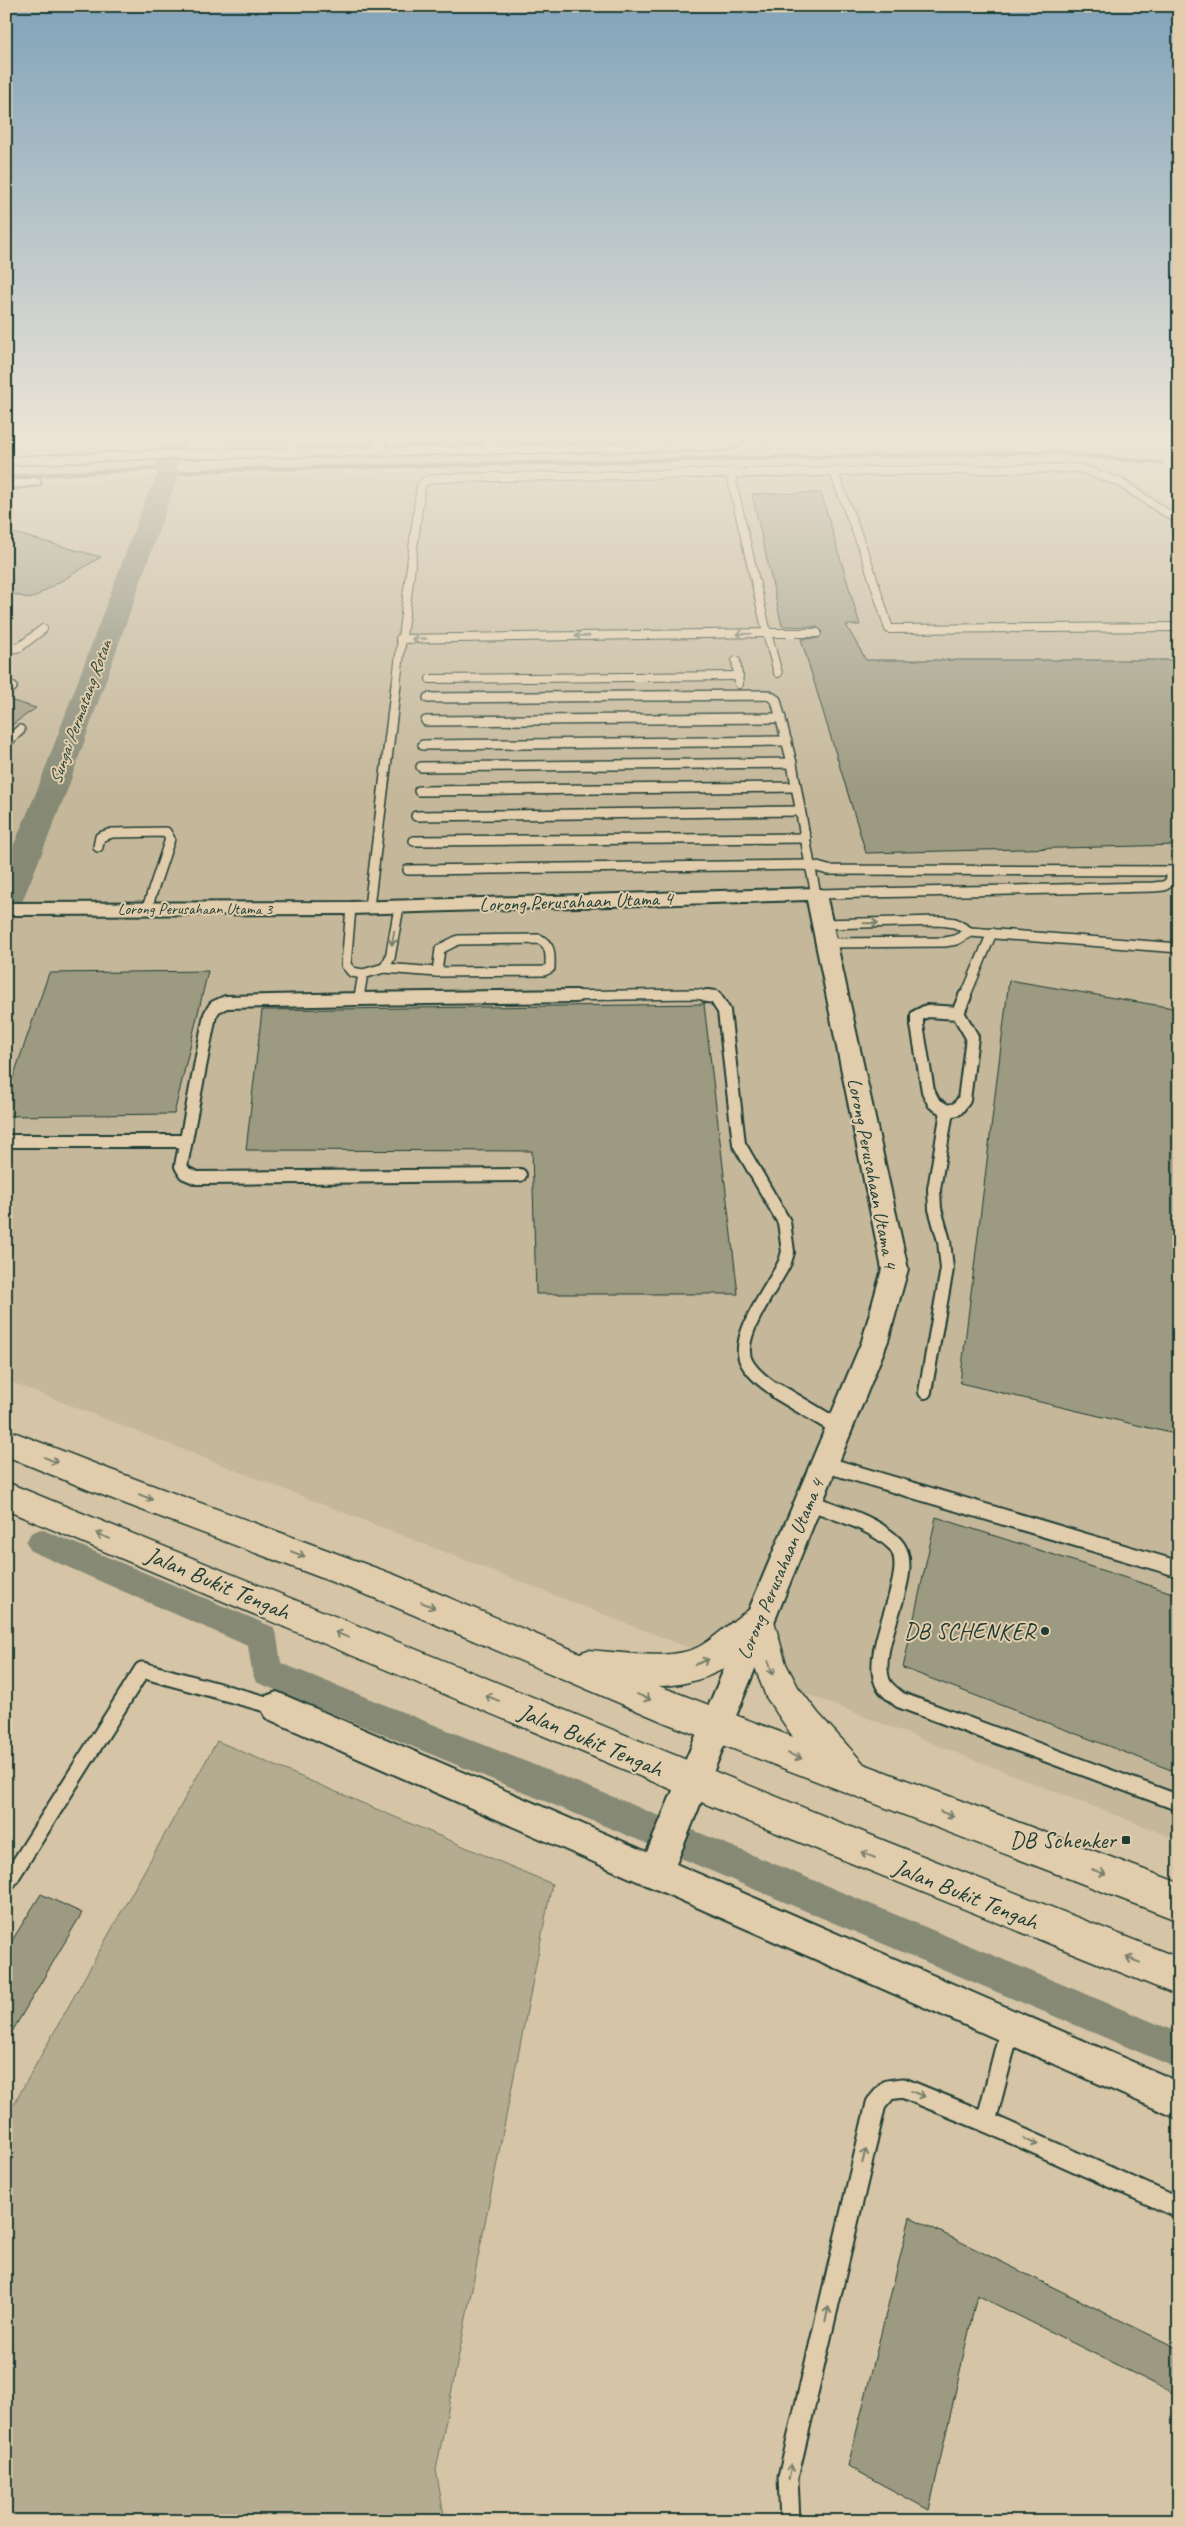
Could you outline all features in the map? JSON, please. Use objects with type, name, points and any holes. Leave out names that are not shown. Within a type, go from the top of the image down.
[{"type":"main road","points":[[6,1442],[100,1480],[383,1586],[715,1725],[1179,1902]]},
{"type":"main road","name":"Jalan Bukit Tengah","points":[[6,1496],[961,1893],[1179,1977]]},
{"type":"main road","points":[[567,1664],[656,1670],[682,1669],[711,1658],[759,1621],[771,1669],[786,1698],[804,1725],[856,1780]]},
{"type":"street","name":"Lorong Perusahaan Utama 4","points":[[375,907],[816,894],[895,1269],[875,1341],[666,1845]]},
{"type":"street","name":"Lorong Perusahaan Utama 3","points":[[13,908],[375,907]]},
{"type":"street","points":[[277,1707],[666,1845],[1010,2028],[1179,2101]]},
{"type":"lane","points":[[411,558],[400,639],[375,907],[346,965],[352,972],[363,974],[384,968],[437,972],[544,971],[550,968],[550,947],[546,942],[539,939],[458,940],[440,949],[437,972]]},
{"type":"lane","points":[[750,558],[778,673]]},
{"type":"lane","points":[[866,558],[889,629],[1179,626]]},
{"type":"lane","points":[[6,650],[20,647],[43,629]]},
{"type":"lane","points":[[400,639],[817,633]]},
{"type":"lane","points":[[736,661],[741,694]]},
{"type":"lane","points":[[430,679],[739,676]]},
{"type":"lane","points":[[408,870],[810,864],[836,870],[1175,871],[1170,882],[1164,886],[1154,887],[816,894],[810,864],[806,838],[800,811],[792,763],[781,718],[773,697],[741,694],[428,698]]},
{"type":"lane","points":[[426,721],[781,718]]},
{"type":"lane","points":[[6,743],[20,730]]},
{"type":"lane","points":[[423,745],[787,741]]},
{"type":"lane","points":[[421,767],[792,763]]},
{"type":"lane","points":[[419,791],[796,787]]},
{"type":"lane","points":[[416,816],[800,811]]},
{"type":"lane","points":[[98,847],[100,838],[112,833],[166,832],[170,839],[147,908]]},
{"type":"lane","points":[[414,841],[806,838]]},
{"type":"lane","points":[[375,907],[390,958],[384,968]]},
{"type":"lane","points":[[824,934],[940,921],[955,923],[970,932],[1179,948]]},
{"type":"lane","points":[[824,934],[945,942],[956,940],[970,932]]},
{"type":"lane","points":[[958,1013],[992,933]]},
{"type":"lane","points":[[359,998],[363,974]]},
{"type":"lane","points":[[520,1174],[197,1178],[185,1173],[181,1166],[210,1015],[215,1008],[226,1002],[359,998],[696,994],[715,997],[724,1011],[739,1144],[747,1163],[769,1192],[786,1223],[788,1254],[747,1334],[742,1353],[750,1369],[777,1392],[839,1428]]},
{"type":"lane","points":[[927,1011],[958,1013],[968,1025],[972,1037],[964,1100],[957,1109],[947,1111],[934,1103],[928,1091],[916,1025],[917,1016],[927,1011]]},
{"type":"lane","points":[[925,1392],[947,1269],[944,1241],[935,1209],[934,1189],[947,1111]]},
{"type":"lane","points":[[6,1141],[186,1141]]},
{"type":"lane","points":[[824,1464],[1179,1569]]},
{"type":"lane","points":[[808,1502],[868,1527],[894,1543],[902,1554],[903,1569],[878,1662],[882,1683],[900,1700],[1179,1803]]},
{"type":"lane","points":[[6,1885],[142,1670],[277,1707]]},
{"type":"lane","points":[[986,2122],[1010,2028]]},
{"type":"lane","points":[[790,2521],[788,2478],[876,2104],[888,2090],[902,2088],[986,2122],[1179,2208]]},
{"type":"shaded area","points":[[6,558],[1179,558],[1179,1840],[6,1380]]},
{"type":"shaded area","points":[[217,1741],[552,1884],[436,2470],[445,2521],[6,2521],[6,2118]]},
{"type":"building","points":[[6,558],[99,558],[31,599],[6,592]]},
{"type":"building","points":[[767,558],[840,558],[860,625],[846,625],[866,660],[1179,660],[1179,845],[866,853],[801,639],[819,638],[822,631],[817,627],[782,626]]},
{"type":"building","points":[[6,699],[36,708],[6,729]]},
{"type":"building","points":[[208,971],[174,1114],[6,1116],[6,1098],[49,973]]},
{"type":"building","points":[[1009,980],[1179,1009],[1179,1435],[960,1383]]},
{"type":"building","points":[[704,1004],[738,1294],[536,1294],[532,1151],[246,1150],[262,1010]]},
{"type":"building","name":"DB SCHENKER","points":[[936,1517],[1179,1595],[1179,1773],[903,1668]]},
{"type":"building","points":[[41,1894],[82,1913],[6,2042],[6,1950]]},
{"type":"building","points":[[910,2217],[1179,2349],[1179,2396],[977,2295],[929,2510],[848,2466]]},
{"type":"waterway","name":"Sungai Permatang Rotan","points":[[6,902],[53,788],[136,558]]},
{"type":"waterway","points":[[41,1542],[262,1637],[267,1672],[621,1816],[1179,2051]]},
{"type":"place","name":"DB SCHENKER","points":[[1045,1631]]},
{"type":"place","name":"DB Schenker","points":[[1126,1840]]}]
